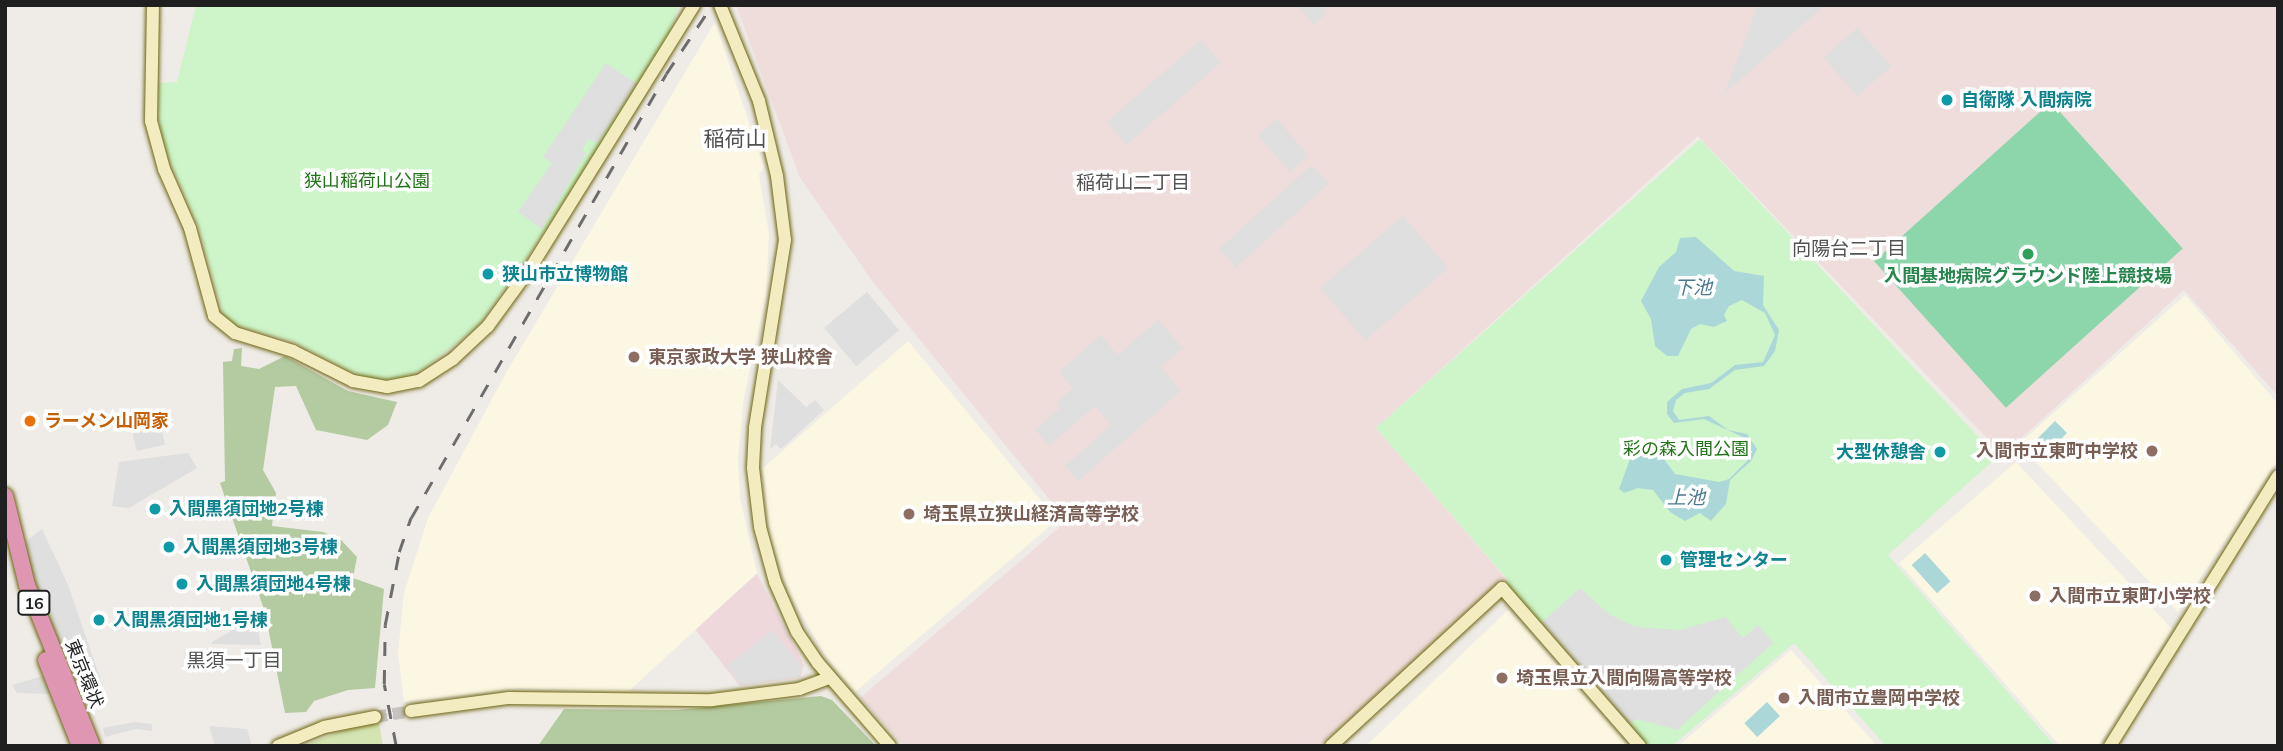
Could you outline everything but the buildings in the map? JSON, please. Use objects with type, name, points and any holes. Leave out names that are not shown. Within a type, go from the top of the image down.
[{"type":"highway","name":"東京環状","points":[[5,496],[27,584],[92,746]]},
{"type":"highway","name":"東京環状","points":[[5,548],[80,746]]},
{"type":"street","points":[[153,5],[150,121],[168,178],[190,228],[214,316],[235,333],[293,351],[353,381],[387,387],[419,381],[453,359],[488,326],[531,267],[694,5]]},
{"type":"street","points":[[720,5],[758,101],[777,176],[785,240],[755,428],[754,495],[782,602],[807,648],[890,746]]},
{"type":"street","points":[[2110,746],[2278,476]]},
{"type":"street","points":[[1331,746],[1502,588],[1640,746]]},
{"type":"street","points":[[411,710],[509,698],[712,700],[799,689],[830,678]]},
{"type":"street","points":[[278,746],[324,727],[375,717]]},
{"type":"shaded area","points":[[739,5],[2278,5],[2278,396],[2184,290],[2003,455],[1698,136],[1376,428],[1508,581],[1319,746],[904,746],[860,698],[1067,521],[873,282],[800,178],[737,8]]},
{"type":"shaded area","points":[[1297,5],[1320,5],[1327,13],[1314,25]]},
{"type":"shaded area","points":[[1758,5],[1825,5],[1724,94]]},
{"type":"shaded area","name":"東京家政大学 狭山校舎","points":[[715,22],[764,167],[759,175],[769,235],[766,295],[744,397],[738,458],[740,498],[757,573],[628,692],[519,688],[404,702],[398,653],[404,593],[428,518],[506,373]]},
{"type":"shaded area","points":[[1857,28],[1891,66],[1858,96],[1824,58]]},
{"type":"shaded area","points":[[1201,40],[1221,63],[1126,145],[1107,122]]},
{"type":"shaded area","points":[[606,63],[637,84],[597,143],[589,139],[582,150],[586,153],[542,229],[518,212],[552,163],[543,157]]},
{"type":"shaded area","points":[[1277,119],[1308,155],[1290,172],[1258,135]]},
{"type":"shaded area","points":[[1312,165],[1329,184],[1236,267],[1219,249]]},
{"type":"shaded area","points":[[1403,216],[1448,268],[1365,340],[1320,288]]},
{"type":"shaded area","points":[[867,292],[899,330],[856,366],[824,328]]},
{"type":"shaded area","name":"入間市立東町中学校","points":[[2185,295],[2278,404],[2278,459],[2178,612],[2019,444]]},
{"type":"shaded area","points":[[1158,320],[1183,348],[1161,367],[1181,391],[1078,481],[1065,466],[1111,425],[1095,406],[1049,446],[1035,430],[1060,408],[1057,402],[1073,388],[1059,372],[1101,335],[1118,355]]},
{"type":"shaded area","name":"埼玉県立狭山経済高等学校","points":[[908,341],[1057,520],[855,692],[827,658],[790,595],[770,535],[763,468]]},
{"type":"shaded area","points":[[778,380],[806,407],[815,400],[824,410],[781,449],[776,444],[770,449]]},
{"type":"shaded area","points":[[161,427],[165,445],[137,451],[133,434]]},
{"type":"shaded area","points":[[188,453],[197,468],[129,508],[112,506],[119,462]]},
{"type":"shaded area","name":"入間市立東町小学校","points":[[2016,462],[2172,629],[2098,746],[2060,746],[1899,563]]},
{"type":"shaded area","points":[[42,529],[68,585],[107,698],[85,706],[38,593],[24,543]]},
{"type":"shaded area","points":[[757,574],[804,665],[800,678],[740,686],[695,629]]},
{"type":"shaded area","points":[[1580,588],[1610,615],[1636,627],[1680,630],[1725,617],[1743,638],[1758,625],[1773,643],[1677,730],[1637,719],[1628,724],[1539,625]]},
{"type":"shaded area","name":"埼玉県立入間向陽高等学校","points":[[1508,610],[1628,746],[1366,746]]},
{"type":"shaded area","points":[[255,617],[261,645],[212,644],[212,642]]},
{"type":"shaded area","points":[[772,630],[802,666],[799,677],[741,685],[727,666]]},
{"type":"shaded area","name":"入間市立豊岡中学校","points":[[1791,650],[1877,746],[1678,746]]},
{"type":"shaded area","points":[[43,676],[50,694],[17,693],[12,685]]},
{"type":"shaded area","points":[[135,722],[152,724],[152,731],[136,729],[105,737],[103,728]]},
{"type":"shaded area","points":[[209,726],[247,729],[252,746],[215,746]]},
{"type":"green space","name":"狭山稲荷山公園","points":[[196,5],[679,5],[667,42],[525,261],[477,327],[425,368],[405,378],[382,380],[360,376],[294,342],[229,323],[223,315],[199,228],[164,148],[155,99],[159,83],[177,82]]},
{"type":"green space","name":"入間基地病院グラウンド陸上競技場","points":[[2051,102],[2183,248],[2006,408],[1874,261]]},
{"type":"green space","name":"彩の森入間公園","points":[[1700,139],[1997,457],[1888,555],[2055,746],[1886,746],[1794,643],[1672,746],[1644,746],[1501,587],[1508,580],[1376,428]]},
{"type":"green space","points":[[242,348],[241,366],[259,369],[285,356],[348,391],[397,402],[388,425],[367,440],[316,430],[296,386],[275,387],[263,470],[276,493],[272,526],[323,532],[341,540],[357,557],[353,578],[384,589],[375,688],[348,690],[314,701],[306,712],[285,713],[265,612],[220,483],[225,481],[223,362],[232,361],[234,349]]},
{"type":"green space","points":[[821,696],[832,700],[876,746],[538,746],[564,709],[677,710]]},
{"type":"green space","points":[[379,723],[383,746],[302,746],[349,728]]},
{"type":"water","points":[[1696,237],[1734,271],[1764,276],[1763,305],[1779,330],[1775,351],[1764,366],[1735,370],[1709,389],[1685,393],[1676,400],[1673,411],[1679,420],[1709,416],[1728,430],[1747,434],[1757,449],[1751,461],[1730,480],[1726,504],[1711,521],[1700,513],[1685,521],[1670,512],[1653,490],[1638,488],[1624,493],[1619,489],[1631,456],[1650,449],[1661,455],[1675,474],[1719,482],[1729,479],[1751,457],[1751,441],[1704,419],[1674,423],[1667,414],[1667,402],[1682,389],[1711,383],[1735,365],[1763,362],[1775,335],[1765,313],[1742,300],[1729,306],[1724,315],[1727,321],[1714,327],[1700,324],[1691,329],[1678,356],[1667,356],[1655,346],[1651,319],[1641,301],[1659,267],[1676,252],[1680,238]]},
{"type":"water","points":[[2055,421],[2067,433],[2045,455],[2033,443]]},
{"type":"water","points":[[1925,553],[1950,581],[1937,593],[1912,565]]},
{"type":"water","points":[[1767,702],[1780,716],[1757,737],[1744,723]]},
{"type":"tunnel","points":[[375,717],[411,711]]},
{"type":"railway","points":[[396,746],[384,684],[385,625],[399,552],[411,518],[666,74],[712,5]]},
{"type":"place","name":"自衛隊 入間病院","points":[[1947,100]]},
{"type":"place","name":"入間基地病院グラウンド陸上競技場","points":[[2028,254]]},
{"type":"place","name":"狭山市立博物館","points":[[488,274]]},
{"type":"place","name":"東京家政大学 狭山校舎","points":[[634,357]]},
{"type":"place","name":"ラーメン山岡家","points":[[30,421]]},
{"type":"place","name":"入間市立東町中学校","points":[[2152,451]]},
{"type":"place","name":"大型休憩舎","points":[[1940,452]]},
{"type":"place","name":"入間黒須団地2号棟","points":[[155,509]]},
{"type":"place","name":"埼玉県立狭山経済高等学校","points":[[909,514]]},
{"type":"place","name":"入間黒須団地3号棟","points":[[169,547]]},
{"type":"place","name":"管理センター","points":[[1666,560]]},
{"type":"place","name":"入間黒須団地4号棟","points":[[182,584]]},
{"type":"place","name":"入間市立東町小学校","points":[[2035,596]]},
{"type":"place","name":"入間黒須団地1号棟","points":[[99,620]]},
{"type":"place","name":"埼玉県立入間向陽高等学校","points":[[1502,678]]},
{"type":"place","name":"入間市立豊岡中学校","points":[[1784,698]]},
{"type":"district","name":"稲荷山","points":[[735,138]]},
{"type":"district","name":"稲荷山二丁目","points":[[1133,183]]},
{"type":"district","name":"向陽台二丁目","points":[[1849,249]]},
{"type":"district","name":"黒須一丁目","points":[[234,661]]},
{"type":"water label","name":"下池","points":[[1693,288]]},
{"type":"water label","name":"上池","points":[[1686,498]]}]
